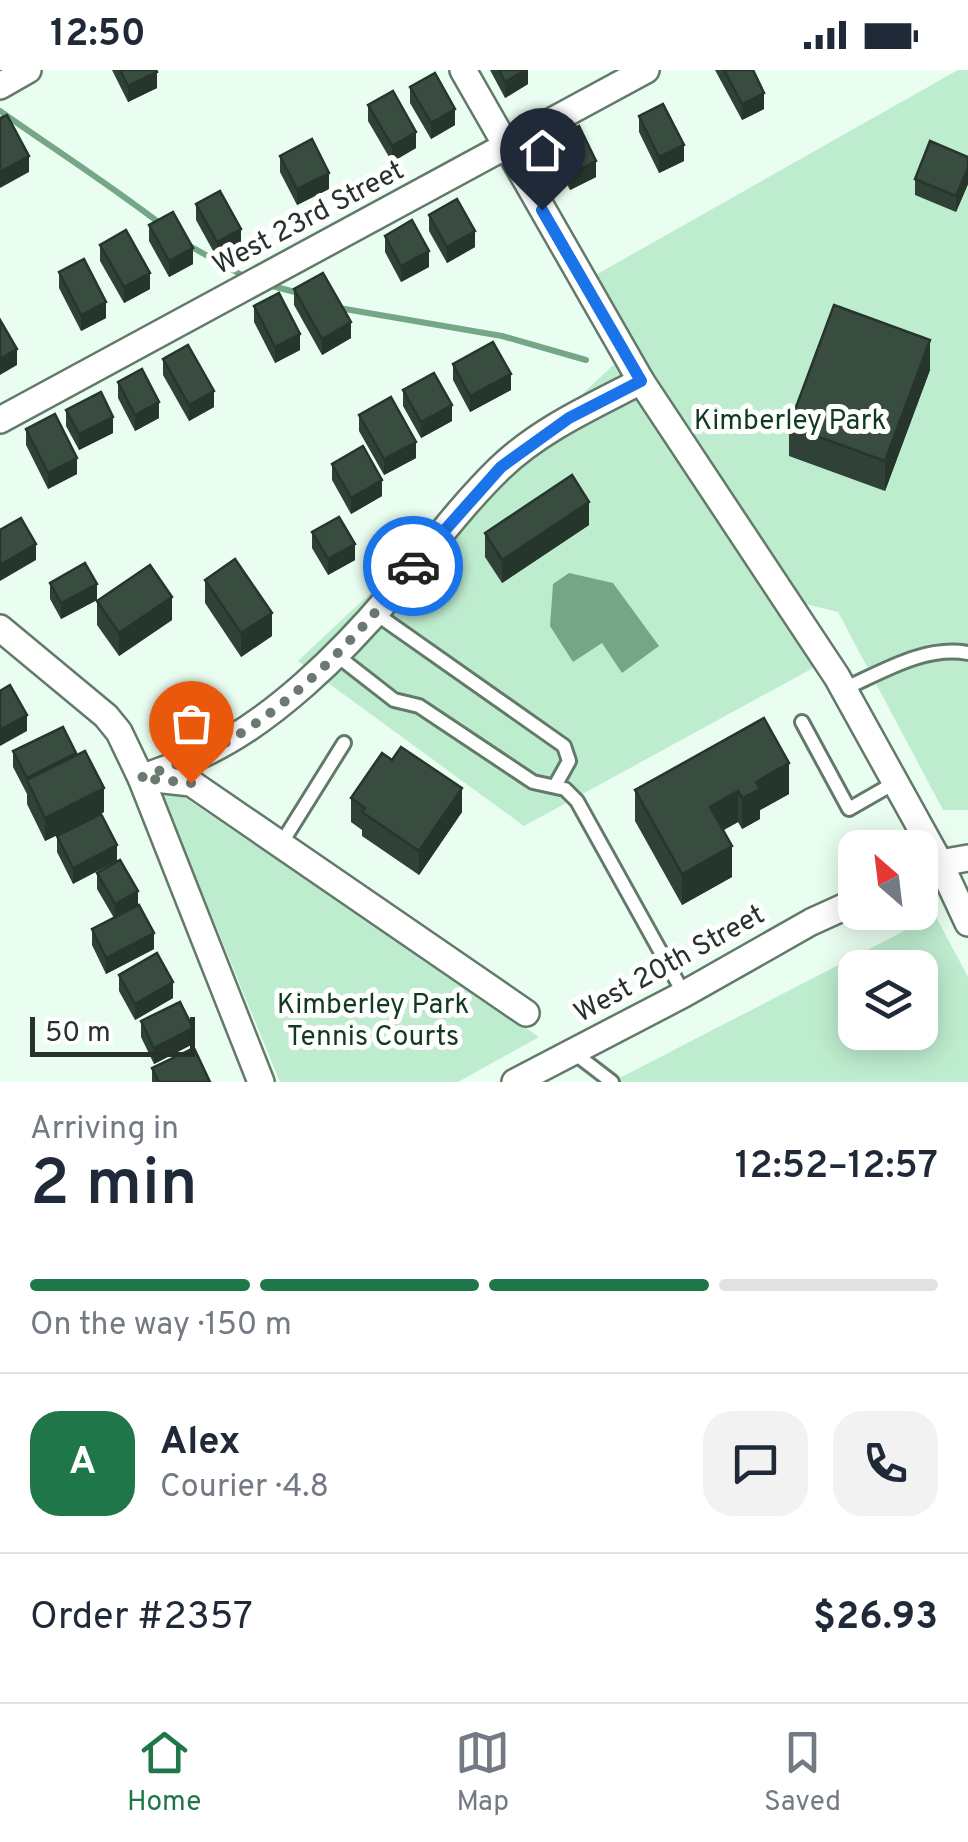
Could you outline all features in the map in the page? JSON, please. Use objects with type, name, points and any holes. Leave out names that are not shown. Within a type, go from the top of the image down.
[{"type":"street","points":[[0,86],[28,70]]},
{"type":"street","points":[[463,70],[641,381],[844,689],[896,782],[915,830]]},
{"type":"street","name":"West 23rd Street","points":[[0,420],[646,70]]},
{"type":"street","points":[[140,778],[206,753],[249,727],[303,684],[375,613],[501,467],[569,418],[641,381]]},
{"type":"street","points":[[0,628],[106,716],[118,732],[261,1082]]},
{"type":"street","points":[[140,778],[191,783],[526,1012]]},
{"type":"street","points":[[938,865],[968,858]]},
{"type":"street","points":[[938,879],[968,924]]},
{"type":"street","name":"West 20th Street","points":[[514,1082],[838,910]]},
{"type":"lane","points":[[375,613],[564,746],[569,760],[555,786]]},
{"type":"lane","points":[[844,689],[907,660],[948,650],[968,654]]},
{"type":"lane","points":[[335,654],[394,700],[419,706],[533,782],[566,790],[577,802],[684,994]]},
{"type":"lane","points":[[802,722],[848,809],[896,782]]},
{"type":"lane","points":[[281,844],[344,743]]},
{"type":"lane","points":[[573,1052],[612,1082]]},
{"type":"green space","name":"Kimberley Park","points":[[958,70],[968,70],[968,810],[943,810],[838,612],[793,601],[824,662],[524,826],[298,661],[625,354],[585,281]]},
{"type":"green space","name":"Kimberley Park Tennis Courts","points":[[160,790],[184,797],[539,1037],[458,1082],[280,1082]]},
{"type":"green space","points":[[938,921],[968,977],[968,1082],[612,1082],[838,965],[838,1050],[938,1050],[938,950],[867,950],[906,930],[938,930]]},
{"type":"shaded area","points":[[569,573],[613,583],[659,646],[622,673],[602,643],[573,662],[550,626],[553,584]]},
{"type":"building","points":[[120,70],[156,70],[157,72],[128,86]]},
{"type":"building","points":[[499,70],[525,70],[505,82]]},
{"type":"building","points":[[724,70],[753,70],[764,93],[742,104]]},
{"type":"building","points":[[435,73],[455,109],[431,123],[410,87]]},
{"type":"building","points":[[393,91],[416,132],[392,146],[368,105]]},
{"type":"building","points":[[663,104],[684,145],[659,157],[639,116]]},
{"type":"building","points":[[7,115],[29,156],[0,172],[0,118]]},
{"type":"building","points":[[579,126],[596,161],[570,174],[552,140]]},
{"type":"building","points":[[312,139],[329,173],[297,189],[280,156]]},
{"type":"building","points":[[930,141],[968,157],[968,168],[956,196],[915,179]]},
{"type":"building","points":[[220,191],[241,229],[217,242],[196,204]]},
{"type":"building","points":[[457,199],[475,231],[447,247],[429,215]]},
{"type":"building","points":[[173,212],[193,248],[169,261],[149,225]]},
{"type":"building","points":[[412,220],[429,251],[401,266],[385,236]]},
{"type":"building","points":[[126,230],[150,273],[124,287],[100,245]]},
{"type":"building","points":[[84,259],[106,302],[81,315],[59,272]]},
{"type":"building","points":[[323,273],[351,322],[322,339],[294,289]]},
{"type":"building","points":[[279,293],[300,334],[275,347],[254,306]]},
{"type":"building","points":[[834,305],[930,340],[885,461],[789,426]]},
{"type":"building","points":[[0,320],[17,349],[0,359]]},
{"type":"building","points":[[493,342],[511,374],[470,396],[453,364]]},
{"type":"building","points":[[188,345],[214,391],[189,405],[163,359]]},
{"type":"building","points":[[142,369],[159,402],[135,415],[118,382]]},
{"type":"building","points":[[434,373],[452,405],[421,422],[403,390]]},
{"type":"building","points":[[101,392],[113,417],[79,434],[66,410]]},
{"type":"building","points":[[391,397],[416,442],[384,459],[359,415]]},
{"type":"building","points":[[55,414],[77,458],[48,473],[26,429]]},
{"type":"building","points":[[363,446],[382,480],[351,498],[332,464]]},
{"type":"building","points":[[572,475],[589,502],[502,560],[485,533]]},
{"type":"building","points":[[339,517],[355,544],[328,559],[312,532]]},
{"type":"building","points":[[21,518],[36,544],[0,565],[0,530]]},
{"type":"building","points":[[235,559],[272,613],[241,633],[205,580]]},
{"type":"building","points":[[85,563],[97,584],[61,603],[50,583]]},
{"type":"building","points":[[150,565],[172,597],[119,633],[97,601]]},
{"type":"building","points":[[10,685],[27,715],[0,730],[0,691]]},
{"type":"building","points":[[764,718],[789,763],[756,782],[760,789],[742,798],[738,791],[710,807],[732,846],[682,874],[635,790]]},
{"type":"building","points":[[63,727],[76,753],[27,778],[13,751]]},
{"type":"building","points":[[401,747],[462,788],[419,851],[362,812],[365,808],[351,798],[382,753],[392,760]]},
{"type":"building","points":[[85,751],[104,788],[45,818],[27,780]]},
{"type":"building","points":[[101,814],[117,845],[73,868],[57,836]]},
{"type":"building","points":[[120,860],[138,891],[115,904],[97,873]]},
{"type":"building","points":[[139,905],[154,933],[106,958],[92,929]]},
{"type":"building","points":[[157,953],[173,982],[135,1004],[119,975]]},
{"type":"building","points":[[180,1002],[193,1028],[154,1048],[141,1021]]},
{"type":"building","points":[[194,1048],[210,1082],[159,1082],[152,1068]]},
{"type":"waterway","points":[[0,111],[162,225]]},
{"type":"waterway","points":[[188,245],[247,278]]},
{"type":"waterway","points":[[268,285],[299,293]]},
{"type":"waterway","points":[[339,308],[502,336],[586,360]]},
{"type":"way so far","points":[[191,783],[140,778],[206,753],[249,727],[350,640],[413,566]]},
{"type":"route","points":[[413,566],[501,467],[569,418],[641,381],[542,210]]}]
